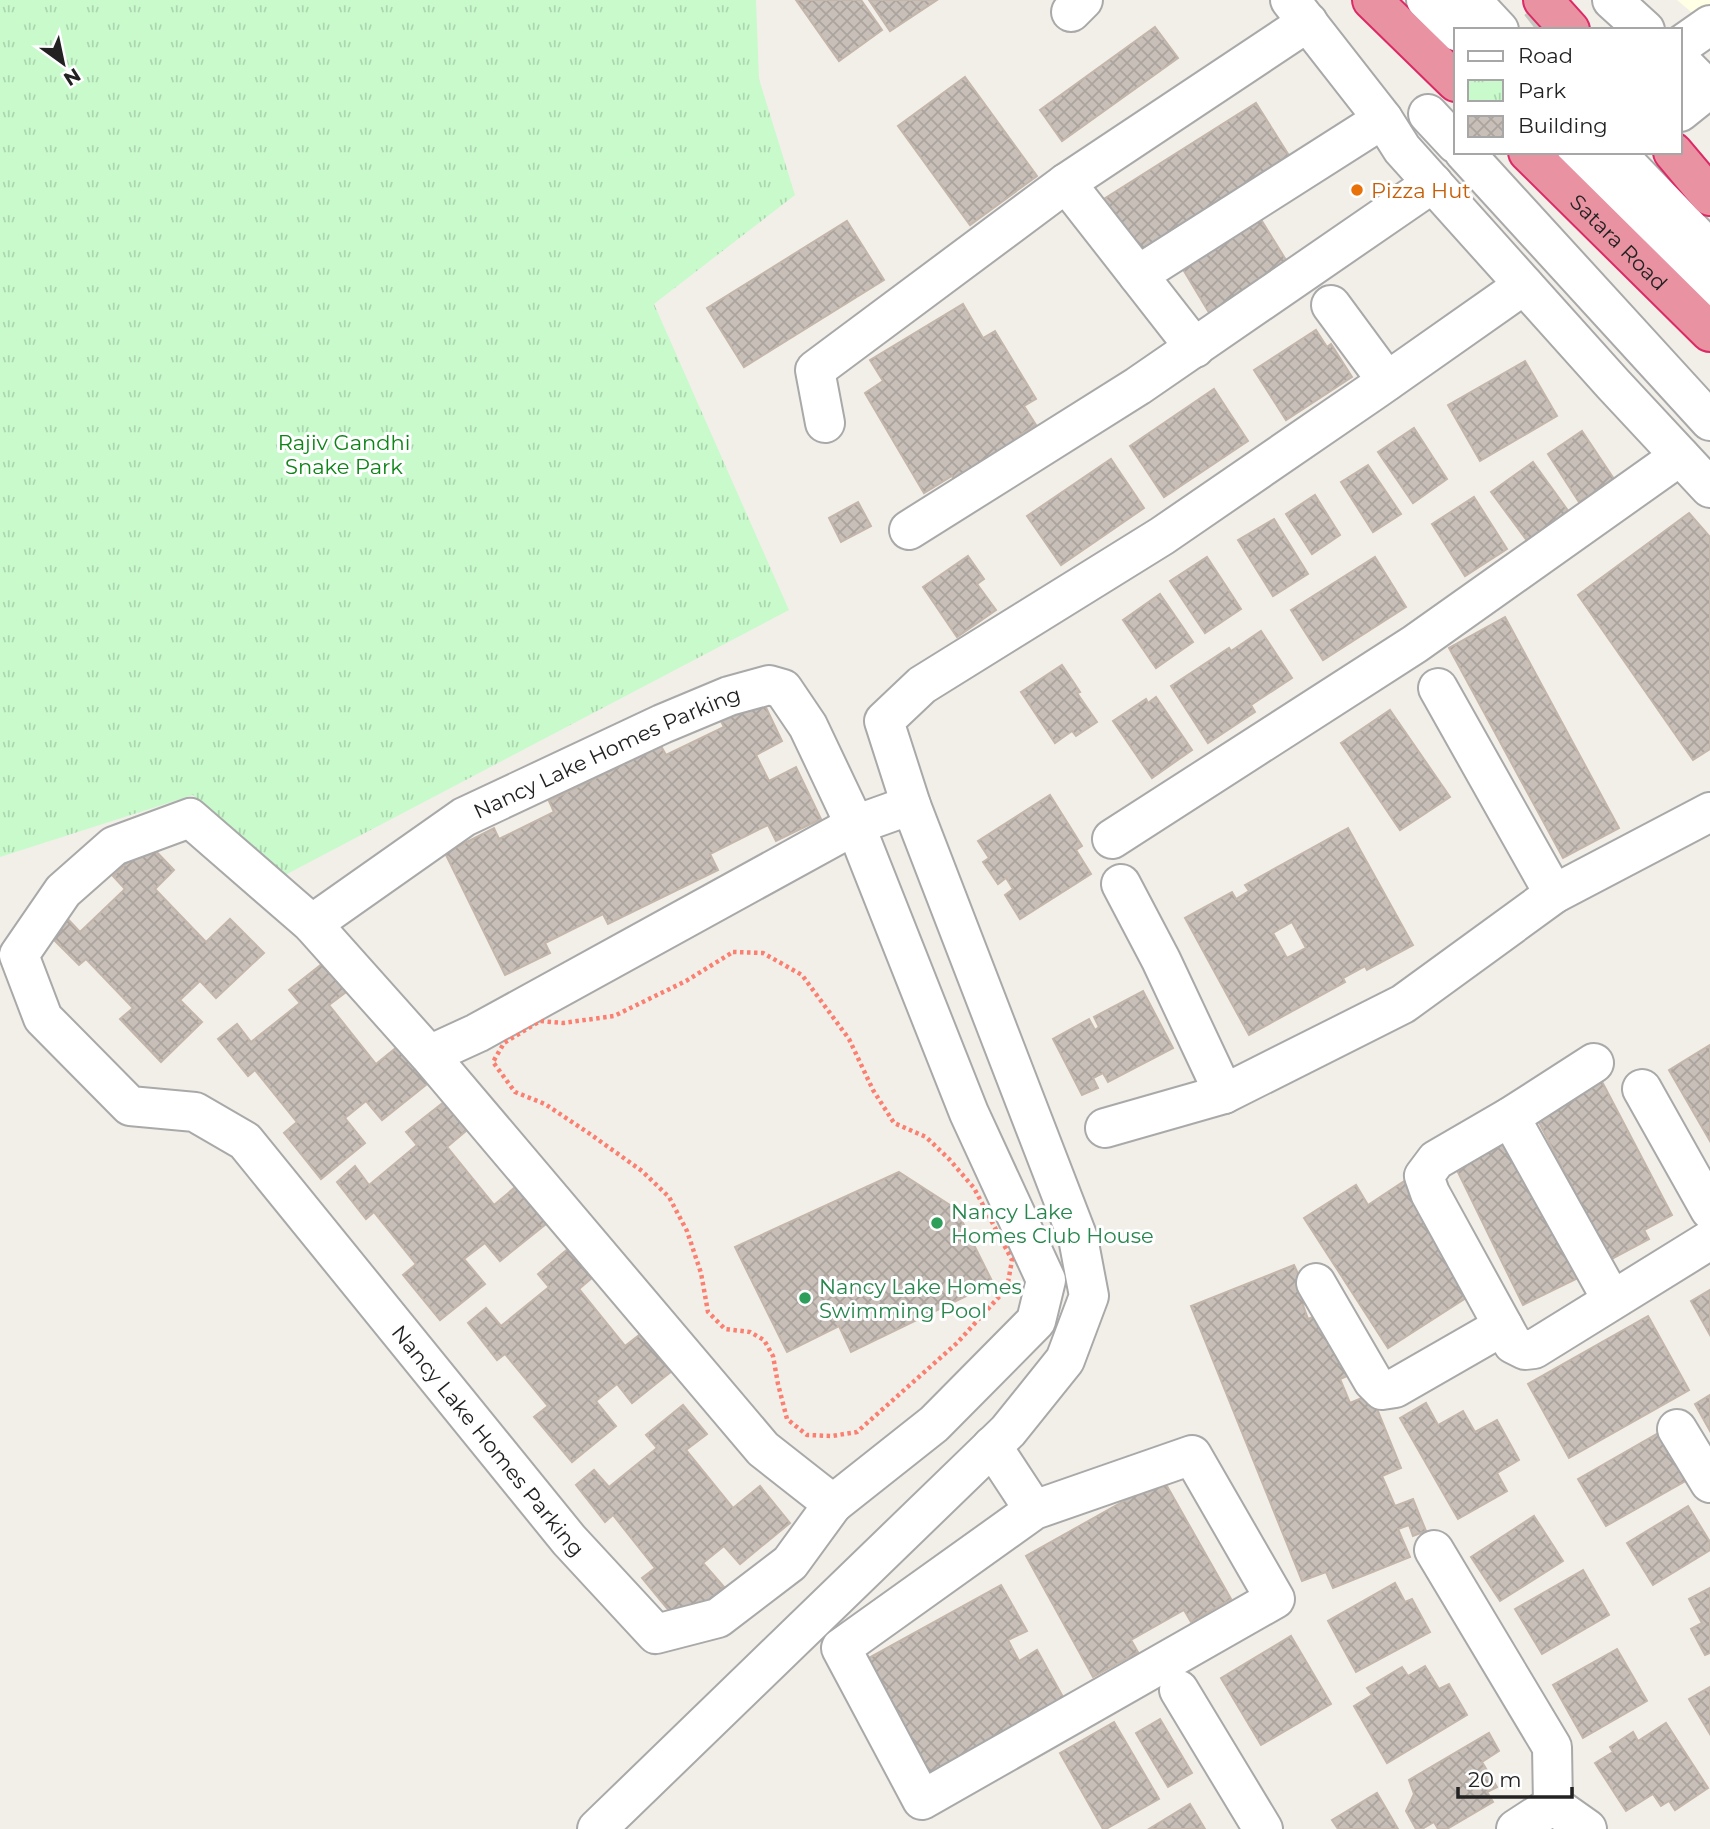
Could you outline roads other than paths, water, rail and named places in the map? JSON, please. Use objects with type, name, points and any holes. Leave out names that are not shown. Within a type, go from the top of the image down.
[{"type":"highway","points":[[1372,0],[1454,80]]},
{"type":"highway","points":[[1543,0],[1568,28]]},
{"type":"highway","name":"Satara Road","points":[[1530,154],[1710,332]]},
{"type":"highway","points":[[1675,154],[1710,195]]},
{"type":"street","points":[[1426,0],[1461,20],[1491,28]]},
{"type":"street","points":[[1612,0],[1644,28]]},
{"type":"street","points":[[825,423],[815,370],[1299,11],[1383,119],[1402,149],[1710,488]]},
{"type":"street","points":[[1682,45],[1710,25]]},
{"type":"street","points":[[1682,64],[1702,95]]},
{"type":"street","points":[[1428,114],[1454,142]]},
{"type":"street","points":[[1138,275],[1383,119]]},
{"type":"street","points":[[1466,154],[1710,421]]},
{"type":"street","points":[[1579,154],[1710,287]]},
{"type":"street","points":[[1617,154],[1710,250]]},
{"type":"street","points":[[1066,183],[1195,348]]},
{"type":"street","points":[[908,530],[1139,386],[1433,183]]},
{"type":"street","points":[[597,1829],[1008,1431],[1065,1360],[1089,1296],[1078,1238],[911,805],[884,720],[922,685],[1162,536],[1524,285]]},
{"type":"street","points":[[1331,305],[1387,381]]},
{"type":"street","points":[[1112,839],[1415,644],[1680,456]]},
{"type":"street","name":"Nancy Lake Homes Parking","points":[[312,925],[464,817],[662,724],[729,696],[769,685],[783,689],[808,726],[855,825],[969,1113],[1046,1280],[1036,1321],[934,1424],[833,1504],[790,1563],[718,1618],[656,1634],[569,1540],[245,1141],[195,1112],[130,1106],[43,1018],[19,955],[63,891],[114,846],[190,818],[312,925],[429,1055],[763,1449],[833,1504]]},
{"type":"street","points":[[1438,688],[1554,894]]},
{"type":"street","points":[[429,1055],[477,1033],[855,825],[911,805]]},
{"type":"street","points":[[1105,1128],[1224,1094],[1403,1004],[1554,894],[1710,812]]},
{"type":"street","points":[[1121,884],[1161,960],[1224,1094]]},
{"type":"street","points":[[1594,1063],[1436,1160],[1424,1176],[1430,1193],[1513,1344],[1525,1350],[1534,1349],[1710,1240]]},
{"type":"street","points":[[1642,1089],[1710,1210]]},
{"type":"street","points":[[1510,1117],[1612,1300]]},
{"type":"street","points":[[1316,1283],[1373,1381],[1382,1390],[1395,1388],[1503,1326]]},
{"type":"street","points":[[1677,1429],[1710,1483]]},
{"type":"street","points":[[992,1446],[1034,1510]]},
{"type":"street","points":[[1192,1455],[1275,1599],[922,1800],[841,1648],[1034,1510],[1192,1455]]},
{"type":"street","points":[[1434,1550],[1552,1747],[1553,1805]]},
{"type":"street","points":[[1179,1690],[1263,1829]]},
{"type":"street","points":[[1516,1829],[1553,1805]]},
{"type":"street","points":[[1553,1805],[1587,1829]]},
{"type":"tunnel","points":[[1539,28],[1574,0]]},
{"type":"place","name":"Pizza Hut","points":[[1357,190]]},
{"type":"place","name":"Nancy Lake Homes Club House","points":[[937,1223]]},
{"type":"place","name":"Nancy Lake Homes Swimming Pool","points":[[805,1298]]},
{"type":"park label","name":"Rajiv Gandhi Snake Park","points":[[344,454]]}]
